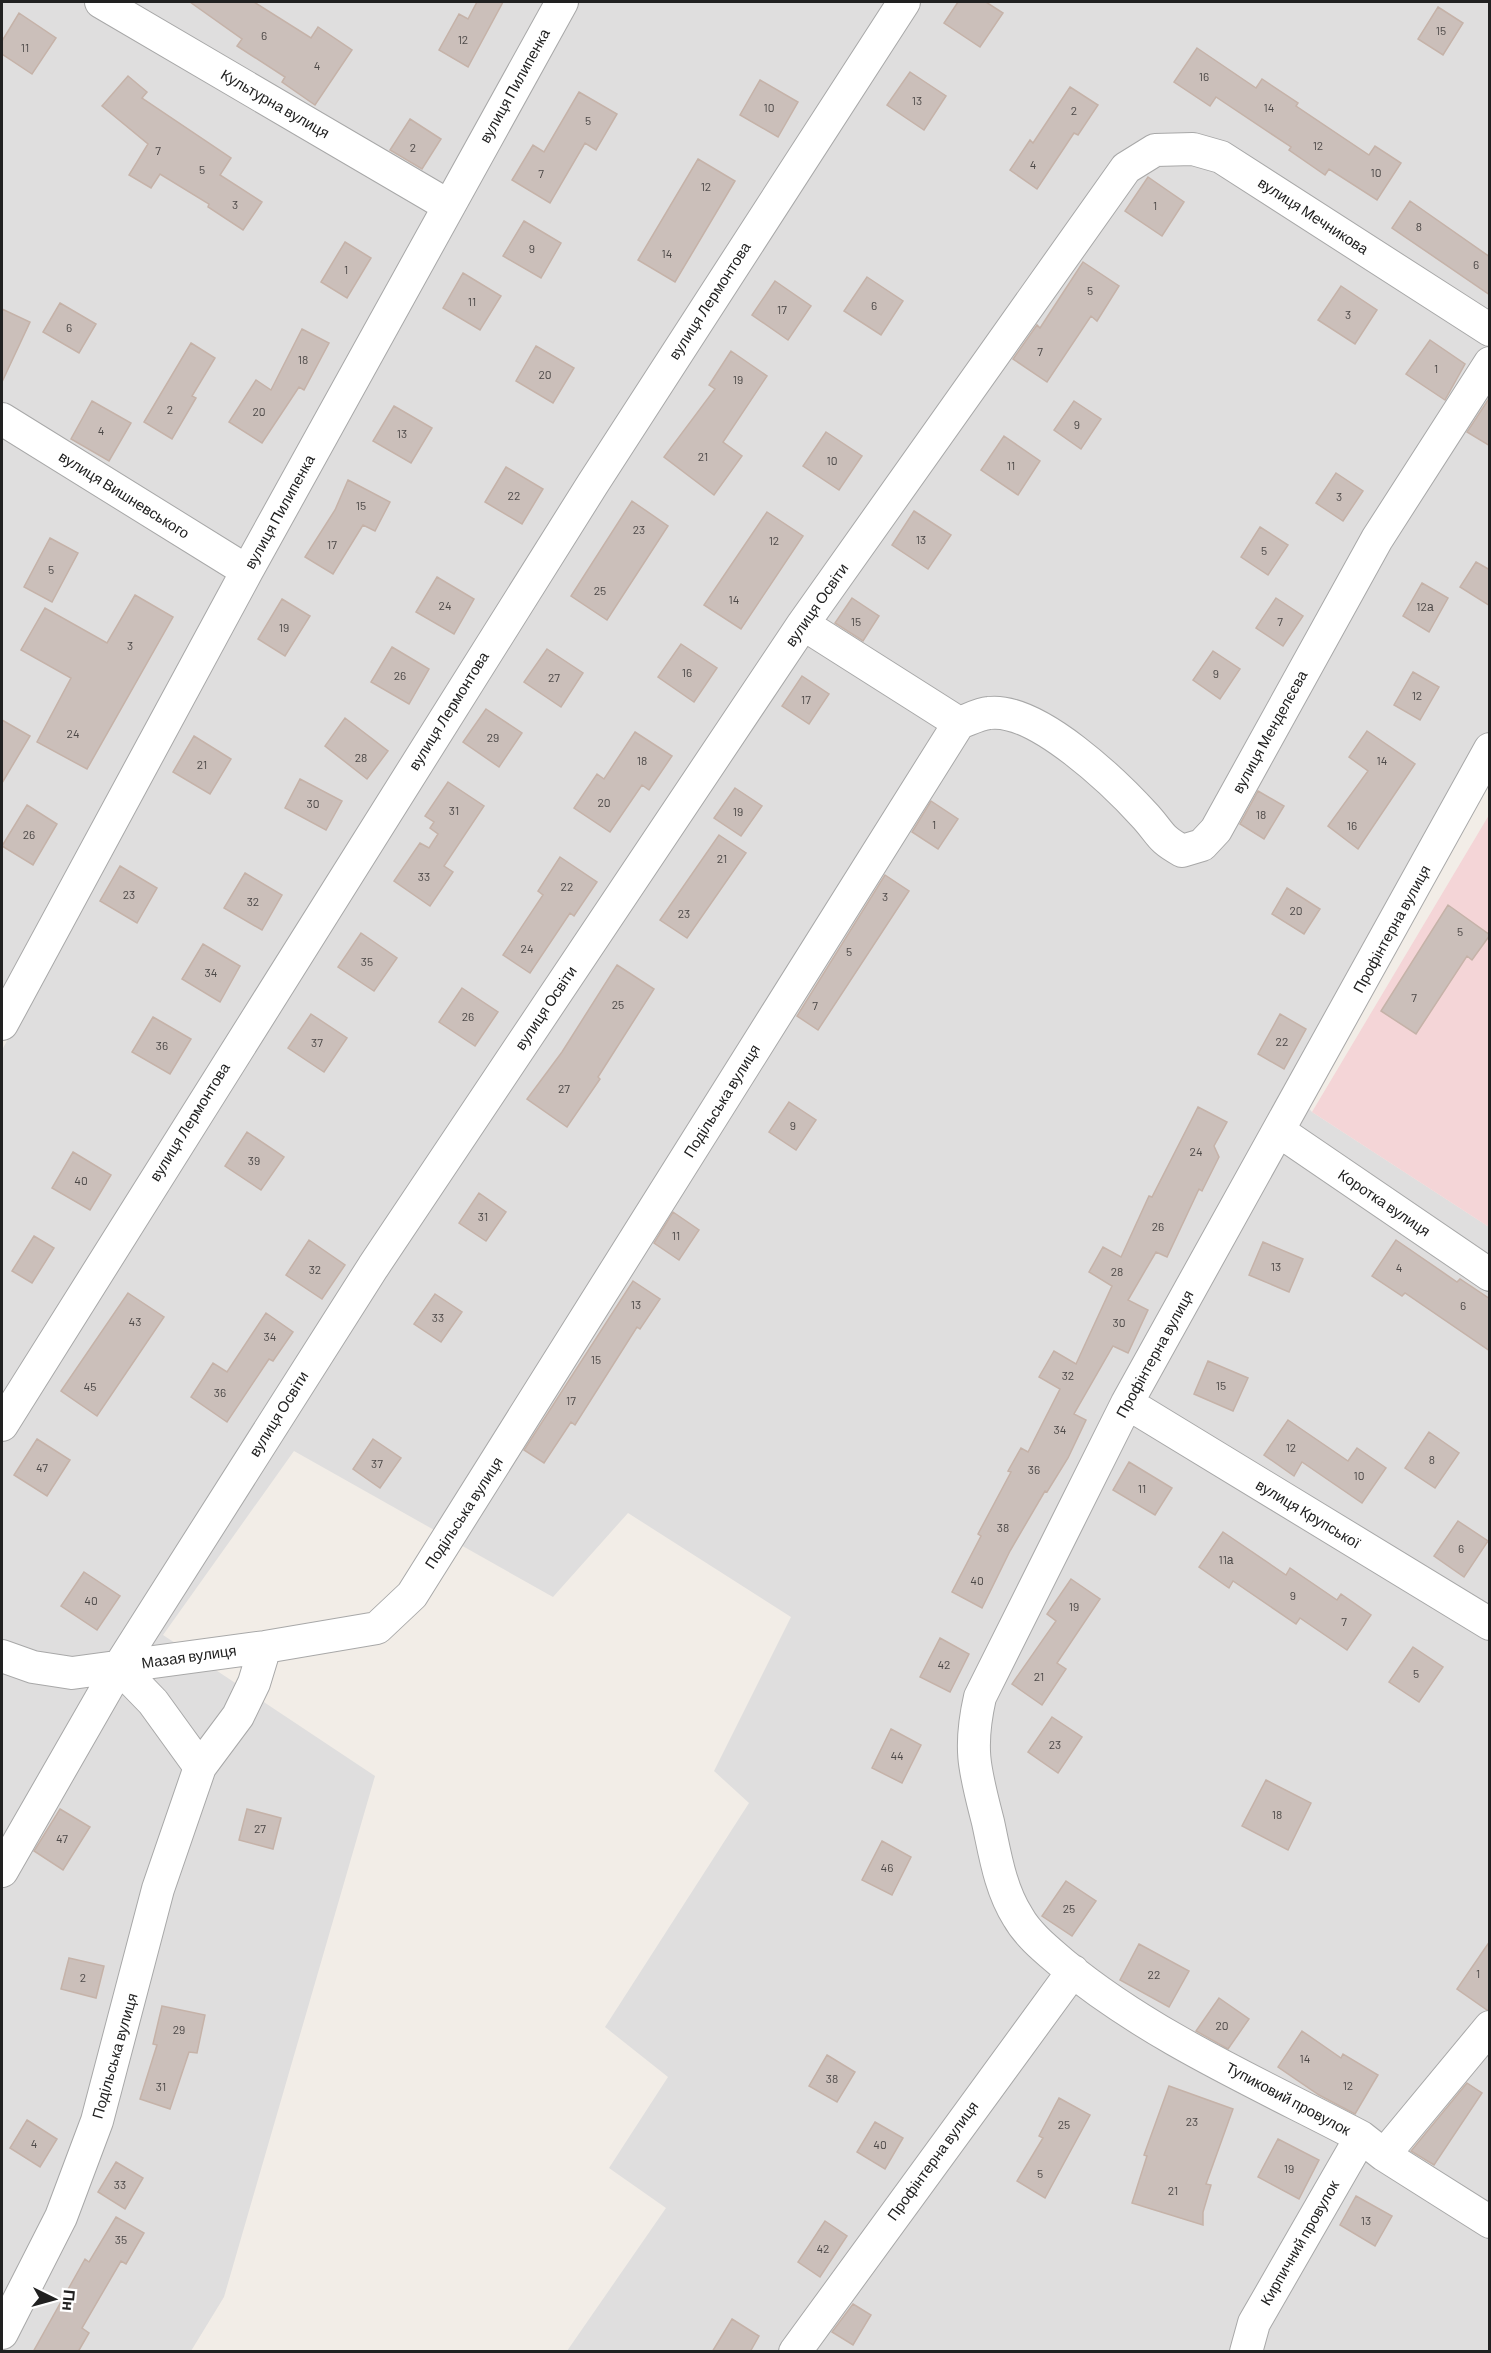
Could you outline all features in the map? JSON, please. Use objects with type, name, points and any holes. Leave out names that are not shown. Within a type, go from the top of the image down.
[{"type":"street","name":"Культурна вулиця","points":[[101,2],[449,206]]},
{"type":"street","name":"вулиця Пилипенка","points":[[2,1024],[247,571],[562,2]]},
{"type":"street","name":"вулиця Лермонтова","points":[[2,1425],[579,505],[904,2]]},
{"type":"street","name":"вулиця Мечникова","points":[[1126,168],[1155,150],[1193,149],[1221,157],[1490,330]]},
{"type":"street","name":"вулиця Освіти","points":[[2,1871],[119,1667],[372,1267],[803,624],[1126,168]]},
{"type":"street","name":"вулиця Менделєєва","points":[[959,723],[990,713],[1009,715],[1038,725],[1067,744],[1083,758],[1146,818],[1162,840],[1182,851],[1202,845],[1216,830],[1377,539],[1490,363]]},
{"type":"street","name":"вулиця Вишневського","points":[[2,419],[247,571]]},
{"type":"street","points":[[803,624],[959,723]]},
{"type":"street","name":"Подільська вулиця","points":[[377,1628],[412,1595],[959,723]]},
{"type":"street","name":"Профінтерна вулиця","points":[[795,2352],[1078,1976],[1042,1946],[1018,1919],[1004,1890],[973,1760],[973,1729],[980,1697],[1127,1403],[1490,750]]},
{"type":"street","name":"Коротка вулиця","points":[[1279,1131],[1490,1275]]},
{"type":"street","name":"вулиця Крупської","points":[[1127,1403],[1490,1624]]},
{"type":"street","name":"Мазая вулиця","points":[[2,1656],[33,1667],[72,1673],[265,1647],[377,1628]]},
{"type":"street","name":"Подільська вулиця","points":[[2,2333],[61,2217],[97,2121],[158,1889],[200,1767],[238,1716],[254,1683],[265,1647]]},
{"type":"street","points":[[119,1667],[153,1702],[200,1767]]},
{"type":"street","name":"Тупиковий провулок","points":[[1078,1976],[1184,2044],[1372,2146],[1490,2222]]},
{"type":"street","name":"Кирпичний провулок","points":[[1246,2352],[1254,2324],[1372,2146],[1490,2027]]},
{"type":"shaded area","points":[[2,2],[564,2],[2,1000]]},
{"type":"shaded area","points":[[567,2],[1489,2],[1489,744],[1289,1087],[1312,1112],[1489,1227],[1489,2351],[567,2351],[666,2208],[609,2168],[668,2077],[605,2027],[749,1803],[714,1771],[791,1617],[628,1513],[553,1597],[294,1451],[163,1635],[375,1776],[224,2297],[191,2351],[2,2352],[2,1050]]},
{"type":"shaded area","points":[[1489,815],[1489,1227],[1312,1112]]},
{"type":"building","points":[[190,2],[254,2],[311,38],[318,27],[352,50],[315,105],[282,82],[285,77],[237,46],[242,39]]},
{"type":"building","points":[[477,2],[503,2],[468,67],[439,50],[459,14],[468,19]]},
{"type":"building","points":[[958,2],[986,2],[1003,13],[980,47],[944,23]]},
{"type":"building","points":[[1438,7],[1463,23],[1443,55],[1418,39]]},
{"type":"building","points":[[19,13],[56,38],[32,74],[2,54],[2,41]]},
{"type":"building","points":[[1197,48],[1256,88],[1262,79],[1298,103],[1296,106],[1369,155],[1375,146],[1401,163],[1377,200],[1329,169],[1325,175],[1289,150],[1291,147],[1216,97],[1210,106],[1174,82]]},
{"type":"building","points":[[910,72],[946,96],[924,130],[887,105]]},
{"type":"building","points":[[128,76],[147,92],[142,98],[231,158],[220,175],[262,202],[243,230],[208,207],[209,204],[160,174],[151,188],[129,175],[148,144],[102,106]]},
{"type":"building","points":[[760,80],[798,102],[778,137],[740,115]]},
{"type":"building","points":[[1070,87],[1098,105],[1078,135],[1074,133],[1037,189],[1010,170],[1030,140],[1033,143]]},
{"type":"building","points":[[579,92],[617,114],[596,150],[585,143],[550,203],[512,180],[533,145],[544,152]]},
{"type":"building","points":[[410,119],[441,139],[422,169],[390,150]]},
{"type":"building","points":[[698,159],[735,181],[675,282],[638,260]]},
{"type":"building","points":[[1148,177],[1184,202],[1162,236],[1125,211]]},
{"type":"building","points":[[1410,201],[1490,257],[1490,295],[1392,228]]},
{"type":"building","points":[[524,221],[561,243],[541,278],[503,256]]},
{"type":"building","points":[[345,242],[371,258],[347,298],[321,282]]},
{"type":"building","points":[[1083,262],[1119,286],[1097,321],[1091,316],[1047,382],[1013,359],[1037,325],[1040,328]]},
{"type":"building","points":[[463,273],[501,296],[480,330],[443,308]]},
{"type":"building","points":[[867,277],[903,301],[881,335],[844,311]]},
{"type":"building","points":[[775,281],[811,306],[788,340],[752,315]]},
{"type":"building","points":[[1341,286],[1377,310],[1355,344],[1318,320]]},
{"type":"building","points":[[60,303],[96,324],[79,353],[43,332]]},
{"type":"building","points":[[2,309],[30,322],[2,382]]},
{"type":"building","points":[[302,329],[329,343],[304,390],[299,387],[262,443],[229,422],[256,380],[271,390]]},
{"type":"building","points":[[1430,340],[1465,364],[1445,400],[1406,374]]},
{"type":"building","points":[[191,343],[215,358],[192,396],[196,398],[172,439],[144,422]]},
{"type":"building","points":[[536,346],[574,368],[553,403],[516,381]]},
{"type":"building","points":[[731,351],[767,376],[723,442],[742,456],[714,495],[664,457],[715,389],[709,385]]},
{"type":"building","points":[[1490,397],[1490,446],[1467,432]]},
{"type":"building","points":[[92,401],[131,423],[109,461],[71,439]]},
{"type":"building","points":[[1074,401],[1101,419],[1081,449],[1054,430]]},
{"type":"building","points":[[394,406],[432,428],[411,463],[373,441]]},
{"type":"building","points":[[826,432],[862,456],[839,490],[803,466]]},
{"type":"building","points":[[1004,436],[1040,461],[1018,495],[981,470]]},
{"type":"building","points":[[506,467],[543,489],[522,524],[485,502]]},
{"type":"building","points":[[1336,473],[1363,491],[1343,521],[1316,503]]},
{"type":"building","points":[[348,480],[390,502],[375,531],[363,525],[333,574],[305,557],[335,510]]},
{"type":"building","points":[[632,501],[668,526],[607,620],[571,596]]},
{"type":"building","points":[[914,511],[951,535],[928,569],[892,545]]},
{"type":"building","points":[[767,512],[803,536],[741,629],[704,605]]},
{"type":"building","points":[[1260,527],[1288,545],[1268,575],[1241,557]]},
{"type":"building","points":[[50,538],[78,553],[52,602],[24,587]]},
{"type":"building","points":[[1476,562],[1490,570],[1490,606],[1460,587]]},
{"type":"building","points":[[437,577],[474,599],[454,634],[416,612]]},
{"type":"building","points":[[1422,583],[1448,598],[1429,632],[1403,616]]},
{"type":"building","points":[[135,595],[173,617],[87,769],[37,742],[71,678],[21,650],[45,608],[107,643]]},
{"type":"building","points":[[852,598],[879,616],[863,641],[835,623]]},
{"type":"building","points":[[1276,598],[1303,616],[1283,646],[1256,628]]},
{"type":"building","points":[[282,599],[310,616],[285,656],[258,639]]},
{"type":"building","points":[[681,644],[717,668],[694,702],[658,677]]},
{"type":"building","points":[[392,647],[429,669],[409,704],[371,682]]},
{"type":"building","points":[[547,649],[583,673],[561,707],[524,682]]},
{"type":"building","points":[[1213,651],[1240,669],[1220,699],[1193,680]]},
{"type":"building","points":[[1413,672],[1439,687],[1420,720],[1394,705]]},
{"type":"building","points":[[802,676],[829,694],[809,724],[782,706]]},
{"type":"building","points":[[486,709],[522,733],[499,767],[463,742]]},
{"type":"building","points":[[345,718],[388,751],[367,779],[325,746]]},
{"type":"building","points":[[2,720],[30,736],[2,783]]},
{"type":"building","points":[[1367,731],[1415,764],[1358,849],[1328,826],[1368,771],[1349,757]]},
{"type":"building","points":[[635,732],[672,756],[649,790],[642,785],[610,832],[574,808],[597,774],[604,779]]},
{"type":"building","points":[[194,736],[231,759],[210,794],[173,772]]},
{"type":"building","points":[[300,779],[342,801],[326,830],[285,808]]},
{"type":"building","points":[[448,782],[484,806],[444,866],[453,872],[430,906],[394,881],[420,843],[429,848],[438,834],[430,828],[434,822],[425,816]]},
{"type":"building","points":[[735,788],[762,806],[741,836],[714,818]]},
{"type":"building","points":[[1258,791],[1284,806],[1264,839],[1240,824]]},
{"type":"building","points":[[931,801],[958,819],[938,849],[912,832]]},
{"type":"building","points":[[27,805],[57,824],[33,865],[2,846]]},
{"type":"building","points":[[719,835],[746,853],[687,938],[660,920]]},
{"type":"building","points":[[560,857],[597,882],[574,916],[570,913],[530,973],[503,955],[543,895],[538,891]]},
{"type":"building","points":[[120,866],[157,888],[137,923],[100,901]]},
{"type":"building","points":[[245,873],[282,895],[262,930],[224,908]]},
{"type":"building","points":[[885,875],[909,891],[818,1030],[797,1016]]},
{"type":"building","points":[[1287,888],[1320,909],[1304,934],[1272,914]]},
{"type":"building","points":[[1448,905],[1490,935],[1472,960],[1467,956],[1416,1034],[1381,1011]]},
{"type":"building","points":[[361,933],[397,958],[374,991],[338,967]]},
{"type":"building","points":[[203,944],[240,966],[220,1002],[182,979]]},
{"type":"building","points":[[617,965],[654,989],[598,1077],[600,1079],[567,1127],[527,1099],[562,1052]]},
{"type":"building","points":[[462,988],[498,1012],[475,1046],[439,1022]]},
{"type":"building","points":[[311,1014],[347,1038],[324,1072],[288,1048]]},
{"type":"building","points":[[1280,1014],[1306,1029],[1284,1069],[1258,1054]]},
{"type":"building","points":[[153,1017],[191,1039],[170,1074],[132,1052]]},
{"type":"building","points":[[789,1102],[816,1120],[796,1150],[769,1132]]},
{"type":"building","points":[[1198,1107],[1227,1122],[1214,1146],[1219,1157],[1202,1191],[1199,1189],[1167,1257],[1156,1252],[1128,1300],[1148,1310],[1128,1353],[1113,1346],[1074,1414],[1086,1420],[1068,1458],[1047,1492],[1045,1491],[1010,1551],[982,1608],[952,1592],[981,1536],[978,1534],[1011,1472],[1008,1471],[1021,1448],[1028,1452],[1060,1389],[1039,1377],[1054,1351],[1076,1364],[1112,1286],[1089,1272],[1103,1247],[1121,1257],[1149,1196],[1152,1197]]},
{"type":"building","points":[[247,1132],[284,1157],[261,1190],[225,1166]]},
{"type":"building","points":[[73,1152],[111,1175],[90,1210],[52,1188]]},
{"type":"building","points":[[479,1193],[506,1212],[486,1241],[459,1223]]},
{"type":"building","points":[[673,1212],[699,1230],[679,1260],[654,1243]]},
{"type":"building","points":[[34,1236],[54,1248],[32,1283],[12,1271]]},
{"type":"building","points":[[309,1240],[345,1265],[322,1299],[286,1275]]},
{"type":"building","points":[[1396,1240],[1457,1282],[1460,1279],[1490,1299],[1490,1351],[1405,1293],[1402,1296],[1372,1276]]},
{"type":"building","points":[[1263,1242],[1303,1259],[1289,1292],[1249,1275]]},
{"type":"building","points":[[633,1281],[660,1299],[640,1329],[637,1327],[575,1425],[571,1422],[544,1463],[524,1450]]},
{"type":"building","points":[[128,1293],[164,1317],[97,1416],[61,1391]]},
{"type":"building","points":[[435,1294],[462,1312],[441,1342],[414,1324]]},
{"type":"building","points":[[266,1313],[293,1332],[273,1361],[269,1359],[227,1422],[191,1397],[213,1363],[227,1372]]},
{"type":"building","points":[[1208,1361],[1248,1378],[1233,1411],[1194,1394]]},
{"type":"building","points":[[1288,1420],[1348,1461],[1357,1448],[1386,1468],[1362,1503],[1302,1462],[1294,1476],[1264,1455]]},
{"type":"building","points":[[1429,1432],[1459,1453],[1435,1488],[1405,1468]]},
{"type":"building","points":[[37,1439],[70,1460],[47,1496],[14,1475]]},
{"type":"building","points":[[373,1439],[401,1458],[380,1488],[353,1469]]},
{"type":"building","points":[[1129,1462],[1172,1488],[1155,1515],[1113,1490]]},
{"type":"building","points":[[1458,1521],[1488,1541],[1464,1577],[1434,1556]]},
{"type":"building","points":[[1223,1532],[1286,1575],[1290,1568],[1337,1600],[1341,1594],[1371,1615],[1347,1650],[1300,1618],[1296,1624],[1233,1581],[1229,1588],[1199,1567]]},
{"type":"building","points":[[84,1572],[120,1596],[97,1630],[61,1606]]},
{"type":"building","points":[[1071,1579],[1100,1599],[1057,1663],[1066,1669],[1042,1705],[1012,1684],[1056,1621],[1047,1614]]},
{"type":"building","points":[[940,1638],[969,1654],[950,1692],[920,1677]]},
{"type":"building","points":[[1413,1647],[1443,1667],[1419,1702],[1389,1682]]},
{"type":"building","points":[[1052,1717],[1082,1737],[1058,1773],[1028,1752]]},
{"type":"building","points":[[891,1729],[921,1745],[902,1783],[872,1768]]},
{"type":"building","points":[[1266,1780],[1311,1803],[1288,1850],[1242,1826]]},
{"type":"building","points":[[60,1809],[90,1827],[63,1870],[34,1851]]},
{"type":"building","points":[[247,1809],[281,1818],[273,1849],[239,1840]]},
{"type":"building","points":[[882,1841],[911,1857],[892,1895],[862,1880]]},
{"type":"building","points":[[1066,1881],[1096,1901],[1072,1936],[1042,1916]]},
{"type":"building","points":[[1490,1941],[1490,2010],[1487,2010],[1457,1989]]},
{"type":"building","points":[[1139,1944],[1189,1971],[1169,2007],[1120,1980]]},
{"type":"building","points":[[69,1958],[104,1966],[96,1998],[61,1989]]},
{"type":"building","points":[[1219,1998],[1249,2019],[1228,2049],[1196,2031]]},
{"type":"building","points":[[162,2006],[205,2015],[197,2053],[189,2052],[170,2109],[140,2099],[157,2045],[153,2044]]},
{"type":"building","points":[[1302,2031],[1341,2058],[1343,2054],[1378,2075],[1355,2114],[1319,2095],[1278,2067]]},
{"type":"building","points":[[827,2055],[855,2072],[837,2102],[809,2086]]},
{"type":"building","points":[[1467,2083],[1482,2093],[1434,2165],[1411,2151]]},
{"type":"building","points":[[1169,2086],[1233,2109],[1206,2184],[1211,2185],[1203,2212],[1203,2225],[1132,2203],[1147,2156],[1144,2155]]},
{"type":"building","points":[[1059,2098],[1090,2115],[1045,2198],[1017,2181],[1043,2138],[1039,2136]]},
{"type":"building","points":[[27,2120],[57,2139],[40,2167],[10,2148]]},
{"type":"building","points":[[875,2122],[903,2138],[885,2169],[857,2152]]},
{"type":"building","points":[[1278,2139],[1319,2160],[1299,2199],[1258,2177]]},
{"type":"building","points":[[116,2162],[143,2178],[125,2209],[98,2192]]},
{"type":"building","points":[[1356,2196],[1392,2216],[1375,2246],[1340,2225]]},
{"type":"building","points":[[116,2217],[144,2233],[126,2264],[121,2261],[82,2328],[89,2333],[78,2352],[33,2352],[85,2259],[89,2262]]},
{"type":"building","points":[[825,2221],[847,2236],[820,2277],[798,2262]]},
{"type":"building","points":[[853,2304],[871,2315],[853,2345],[832,2332]]},
{"type":"building","points":[[732,2319],[759,2336],[750,2352],[712,2352]]}]
